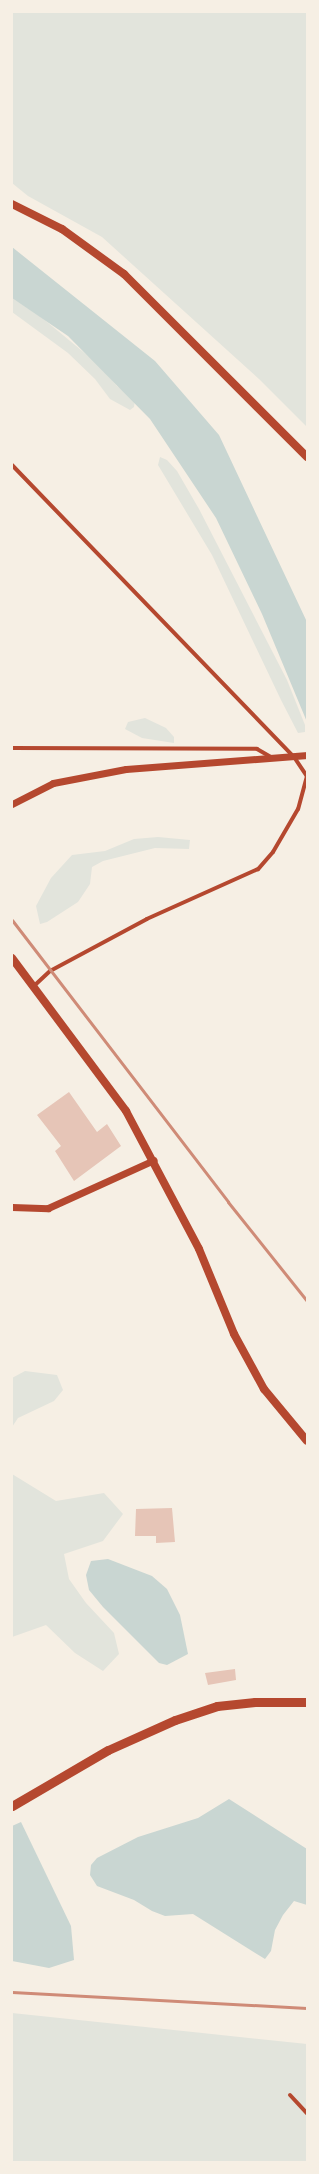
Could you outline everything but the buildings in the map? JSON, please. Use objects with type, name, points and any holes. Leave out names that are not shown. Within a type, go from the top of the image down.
[{"type":"highway","points":[[12,1806],[108,1750],[175,1720],[217,1706],[255,1702],[307,1702]]},
{"type":"main road","points":[[12,204],[62,229],[124,274],[307,457]]},
{"type":"main road","points":[[12,958],[126,1111],[154,1160],[199,1249],[234,1334],[264,1389],[307,1441]]},
{"type":"street","points":[[12,465],[294,757],[307,776],[298,809],[273,852],[258,869],[147,919],[50,971],[34,986]]},
{"type":"street","points":[[12,748],[257,749],[273,759]]},
{"type":"street","points":[[12,804],[53,783],[126,769],[273,759],[307,755]]},
{"type":"street","points":[[12,1207],[48,1208],[154,1160]]},
{"type":"street","points":[[290,2095],[307,2113]]},
{"type":"shaded area","points":[[12,12],[307,12],[307,427],[259,379],[102,237],[28,196],[12,183]]},
{"type":"shaded area","points":[[12,247],[155,361],[219,435],[307,622],[307,722],[262,614],[216,518],[150,419],[68,336],[12,298]]},
{"type":"shaded area","points":[[12,298],[41,317],[98,364],[117,386],[135,400],[134,407],[130,410],[110,399],[95,379],[68,353],[12,312]]},
{"type":"shaded area","points":[[160,457],[167,460],[177,471],[199,509],[287,680],[305,725],[305,732],[298,733],[212,555],[158,465]]},
{"type":"shaded area","points":[[145,718],[166,728],[174,737],[174,743],[142,738],[125,729],[128,722]]},
{"type":"shaded area","points":[[158,837],[190,840],[189,849],[155,848],[103,861],[92,867],[90,884],[78,902],[47,922],[40,924],[36,906],[51,878],[72,855],[105,851],[134,839]]},
{"type":"shaded area","points":[[25,1371],[57,1375],[63,1390],[54,1401],[18,1418],[12,1427],[12,1378]]},
{"type":"shaded area","points":[[12,1474],[56,1501],[104,1493],[123,1514],[103,1541],[64,1554],[69,1579],[86,1603],[114,1633],[119,1654],[103,1671],[75,1653],[46,1625],[12,1637]]},
{"type":"shaded area","points":[[108,1559],[152,1576],[167,1589],[180,1615],[188,1654],[167,1665],[159,1663],[103,1607],[89,1590],[86,1575],[91,1561]]},
{"type":"shaded area","points":[[229,1799],[307,1849],[307,1905],[294,1901],[283,1915],[275,1930],[271,1951],[265,1959],[193,1914],[165,1916],[152,1911],[134,1900],[97,1886],[90,1875],[91,1865],[97,1858],[138,1837],[198,1818]]},
{"type":"shaded area","points":[[21,1822],[71,1926],[74,1960],[49,1968],[12,1961],[12,1826]]},
{"type":"shaded area","points":[[12,2013],[307,2044],[307,2162],[12,2162]]},
{"type":"railway","points":[[12,920],[228,1202],[307,1301]]},
{"type":"railway","points":[[12,1992],[307,2008]]}]
